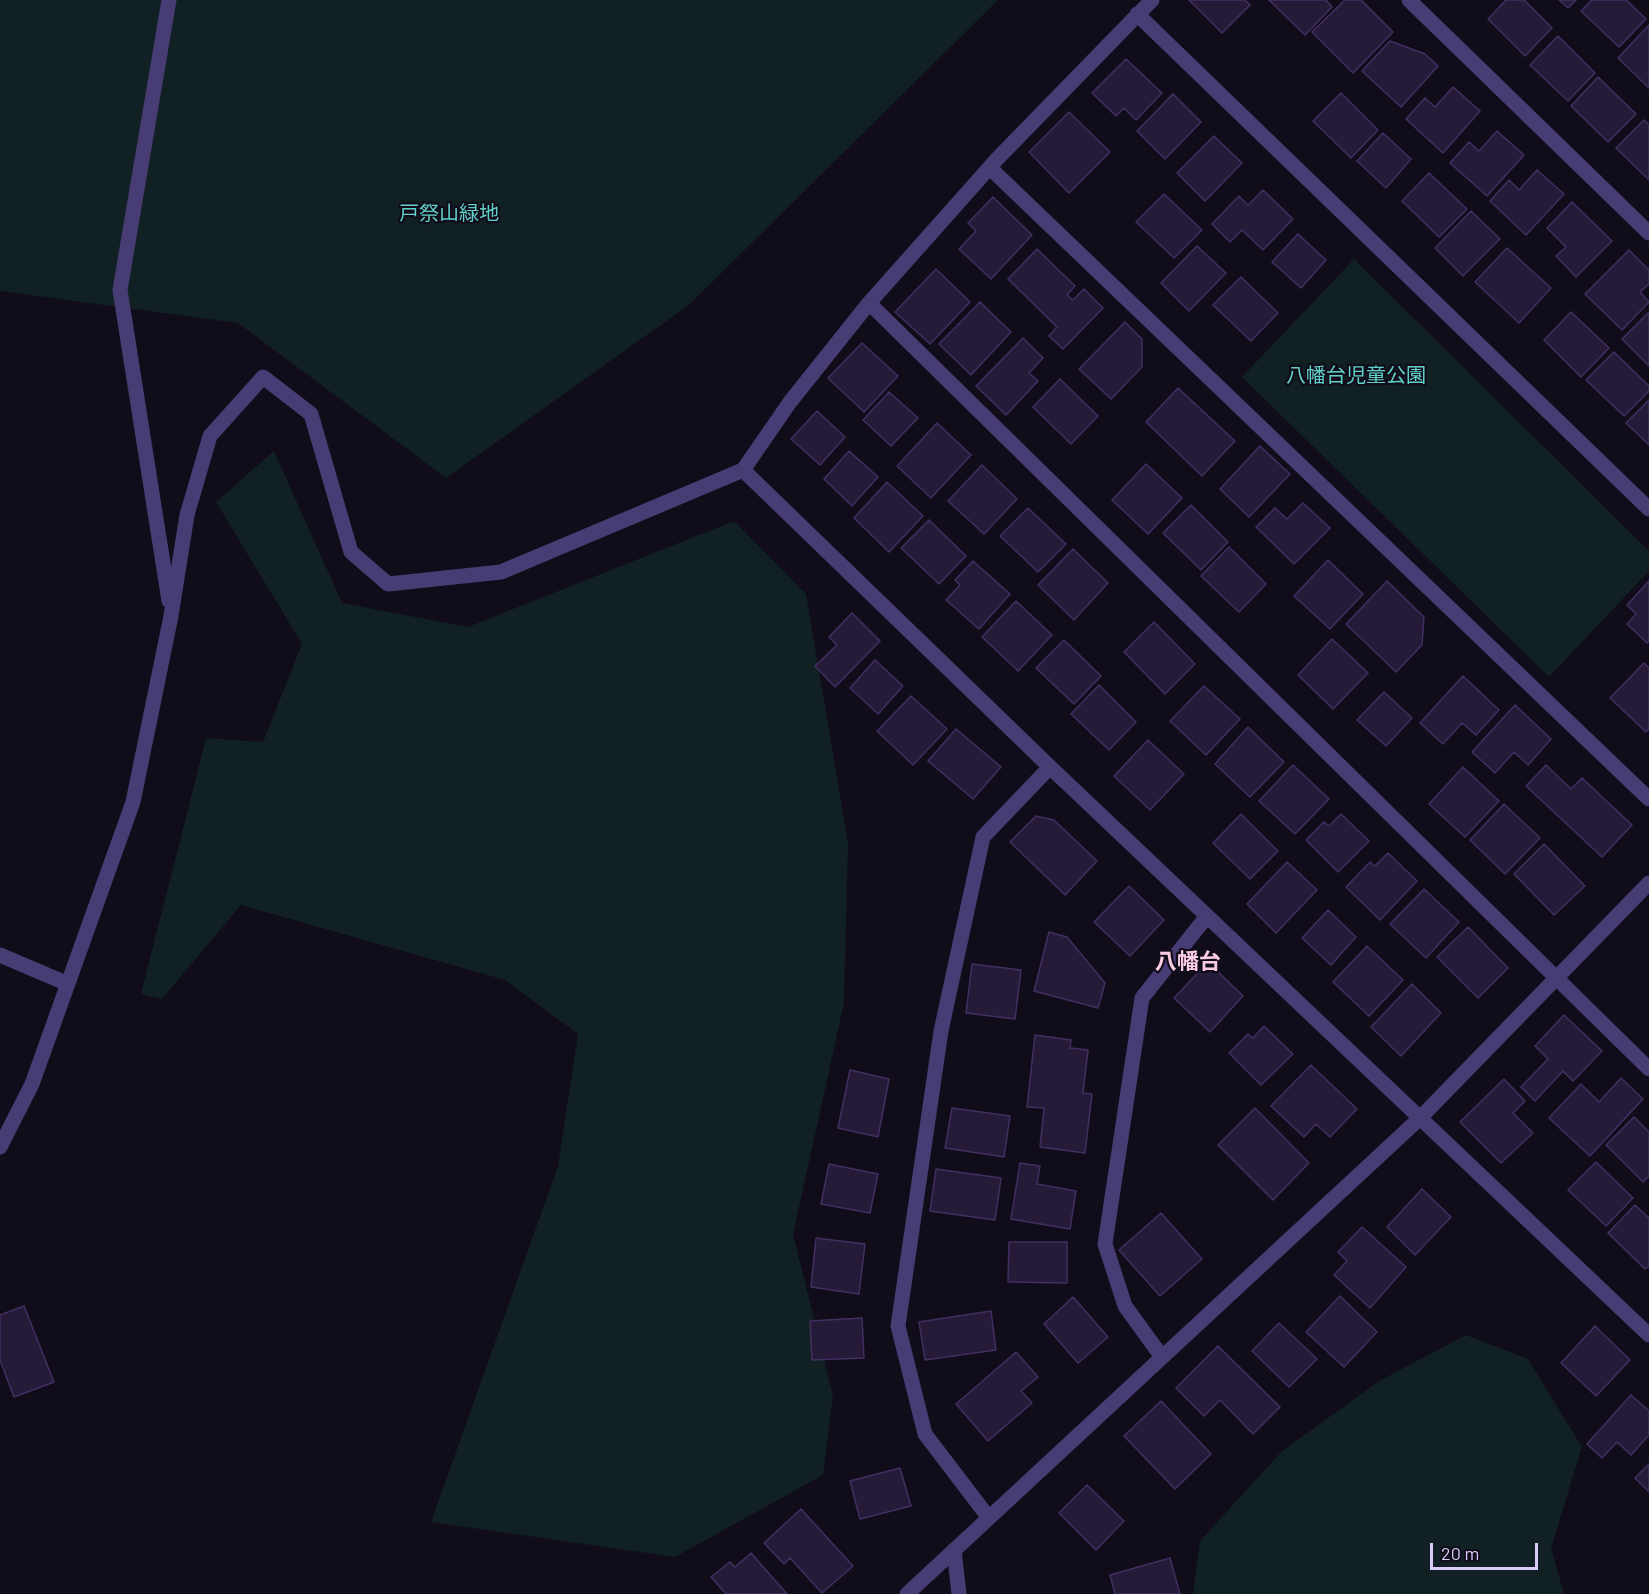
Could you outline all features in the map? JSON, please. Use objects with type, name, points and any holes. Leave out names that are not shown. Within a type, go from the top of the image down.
[{"type":"street","points":[[169,0],[120,290],[171,616]]},
{"type":"street","points":[[0,1147],[32,1084],[133,802],[171,616],[188,515],[210,436],[263,377],[311,414],[351,552],[388,584],[501,572],[742,470],[790,402],[869,303],[990,168],[1152,0]]},
{"type":"street","points":[[1409,0],[1649,233]]},
{"type":"street","points":[[1137,14],[1649,509]]},
{"type":"street","points":[[990,168],[1649,799]]},
{"type":"street","points":[[869,303],[1649,1069]]},
{"type":"street","points":[[742,470],[1050,767],[1649,1335]]},
{"type":"street","points":[[989,1518],[925,1434],[898,1326],[941,1031],[983,837],[1050,767]]},
{"type":"street","points":[[907,1594],[1420,1118],[1649,883]]},
{"type":"street","points":[[1162,1357],[1125,1306],[1105,1244],[1142,998],[1207,916]]},
{"type":"street","points":[[0,955],[68,984]]},
{"type":"street","points":[[954,1550],[959,1594]]},
{"type":"green space","name":"戸祭山緑地","points":[[0,0],[998,0],[689,305],[446,478],[238,323],[0,291]]},
{"type":"green space","name":"八幡台児童公園","points":[[1354,259],[1649,551],[1649,571],[1549,677],[1242,377]]},
{"type":"green space","points":[[274,451],[342,603],[468,627],[734,521],[806,594],[848,843],[844,1003],[793,1234],[833,1396],[823,1475],[675,1557],[431,1522],[558,1166],[578,1034],[505,980],[241,905],[162,999],[141,994],[206,738],[263,742],[302,644],[216,502]]},
{"type":"green space","points":[[1466,1335],[1528,1359],[1582,1447],[1551,1548],[1564,1594],[1193,1594],[1200,1541],[1281,1452],[1379,1381]]},
{"type":"building","points":[[1189,0],[1245,0],[1250,5],[1222,33]]},
{"type":"building","points":[[1269,0],[1326,0],[1332,7],[1305,35]]},
{"type":"building","points":[[1345,0],[1361,0],[1393,32],[1353,73],[1312,32]]},
{"type":"building","points":[[1506,0],[1524,0],[1552,28],[1525,56],[1488,19]]},
{"type":"building","points":[[1559,0],[1576,0],[1568,8]]},
{"type":"building","points":[[1592,0],[1626,0],[1646,19],[1619,47],[1581,11]]},
{"type":"building","points":[[1649,25],[1649,88],[1618,58]]},
{"type":"building","points":[[1558,36],[1595,73],[1568,101],[1530,65]]},
{"type":"building","points":[[1390,41],[1425,54],[1438,66],[1401,107],[1362,71]]},
{"type":"building","points":[[1126,59],[1162,93],[1136,120],[1124,108],[1116,116],[1092,93]]},
{"type":"building","points":[[1598,77],[1636,114],[1608,142],[1571,106]]},
{"type":"building","points":[[1453,87],[1480,111],[1443,153],[1406,119],[1425,98],[1435,107]]},
{"type":"building","points":[[1341,93],[1378,130],[1351,158],[1313,121]]},
{"type":"building","points":[[1173,94],[1201,122],[1165,159],[1137,131]]},
{"type":"building","points":[[1069,112],[1110,152],[1069,193],[1029,152]]},
{"type":"building","points":[[1644,120],[1649,125],[1649,180],[1616,148]]},
{"type":"building","points":[[1497,131],[1524,155],[1487,196],[1450,163],[1469,142],[1479,151]]},
{"type":"building","points":[[1383,133],[1411,159],[1386,188],[1357,161]]},
{"type":"building","points":[[1214,136],[1242,163],[1205,201],[1177,173]]},
{"type":"building","points":[[1537,170],[1564,194],[1526,235],[1490,201],[1509,180],[1519,190]]},
{"type":"building","points":[[1429,173],[1467,209],[1439,237],[1402,201]]},
{"type":"building","points":[[1263,190],[1293,219],[1263,250],[1242,230],[1230,242],[1212,224],[1239,196],[1248,205]]},
{"type":"building","points":[[1164,194],[1202,230],[1174,258],[1136,222]]},
{"type":"building","points":[[993,197],[1032,235],[991,279],[959,249],[976,231],[968,223]]},
{"type":"building","points":[[1572,202],[1612,241],[1576,277],[1556,256],[1566,247],[1547,228]]},
{"type":"building","points":[[1471,211],[1500,239],[1463,276],[1435,248]]},
{"type":"building","points":[[1298,234],[1326,260],[1301,288],[1272,262]]},
{"type":"building","points":[[1197,246],[1226,273],[1189,311],[1161,283]]},
{"type":"building","points":[[1507,248],[1551,288],[1519,323],[1475,282]]},
{"type":"building","points":[[1037,249],[1075,286],[1067,295],[1073,300],[1084,289],[1103,308],[1063,349],[1049,336],[1057,327],[1008,279]]},
{"type":"building","points":[[1629,250],[1649,270],[1649,284],[1640,292],[1649,302],[1622,330],[1585,294]]},
{"type":"building","points":[[936,269],[970,302],[930,344],[895,312]]},
{"type":"building","points":[[1241,277],[1278,313],[1251,341],[1213,305]]},
{"type":"building","points":[[980,302],[1011,332],[971,375],[939,344]]},
{"type":"building","points":[[1571,312],[1609,348],[1581,377],[1544,340]]},
{"type":"building","points":[[1649,312],[1649,366],[1622,339]]},
{"type":"building","points":[[1125,322],[1142,339],[1142,367],[1111,399],[1079,369]]},
{"type":"building","points":[[1023,338],[1043,358],[1029,373],[1038,381],[1006,415],[976,386]]},
{"type":"building","points":[[862,343],[898,376],[864,412],[828,378]]},
{"type":"building","points":[[1614,352],[1649,386],[1649,391],[1624,416],[1586,380]]},
{"type":"building","points":[[1060,379],[1098,416],[1071,444],[1033,407]]},
{"type":"building","points":[[1178,388],[1235,441],[1202,476],[1146,422]]},
{"type":"building","points":[[889,392],[918,418],[891,446],[863,420]]},
{"type":"building","points":[[1649,400],[1649,445],[1626,423]]},
{"type":"building","points":[[817,411],[845,437],[820,465],[791,439]]},
{"type":"building","points":[[937,423],[971,455],[931,498],[897,466]]},
{"type":"building","points":[[1260,446],[1290,474],[1249,517],[1220,489]]},
{"type":"building","points":[[849,451],[878,477],[852,506],[824,479]]},
{"type":"building","points":[[1146,464],[1182,498],[1148,534],[1112,500]]},
{"type":"building","points":[[982,465],[1017,499],[984,534],[948,501]]},
{"type":"building","points":[[887,482],[923,516],[889,552],[854,518]]},
{"type":"building","points":[[1303,503],[1330,528],[1294,564],[1256,527],[1275,508],[1287,519]]},
{"type":"building","points":[[1191,505],[1228,542],[1201,570],[1163,533]]},
{"type":"building","points":[[1028,508],[1066,544],[1038,572],[1000,536]]},
{"type":"building","points":[[929,520],[966,556],[939,584],[901,548]]},
{"type":"building","points":[[1229,547],[1266,584],[1239,612],[1201,576]]},
{"type":"building","points":[[1073,549],[1108,583],[1074,620],[1038,585]]},
{"type":"building","points":[[1328,560],[1363,594],[1330,629],[1294,596]]},
{"type":"building","points":[[973,561],[1010,594],[979,629],[946,600],[960,585],[955,580]]},
{"type":"building","points":[[1387,581],[1424,617],[1422,645],[1396,672],[1346,624]]},
{"type":"building","points":[[1649,581],[1649,641],[1647,643],[1627,624],[1636,614],[1627,605]]},
{"type":"building","points":[[1016,601],[1052,635],[1018,671],[982,637]]},
{"type":"building","points":[[852,613],[880,641],[835,687],[815,666],[837,645],[829,637]]},
{"type":"building","points":[[1154,622],[1195,664],[1165,694],[1124,652]]},
{"type":"building","points":[[1332,639],[1368,673],[1333,709],[1298,675]]},
{"type":"building","points":[[1064,640],[1101,676],[1074,704],[1036,668]]},
{"type":"building","points":[[875,660],[903,686],[878,714],[850,688]]},
{"type":"building","points":[[1644,663],[1649,668],[1649,729],[1646,732],[1610,698]]},
{"type":"building","points":[[1463,676],[1499,710],[1476,735],[1462,723],[1443,744],[1420,723]]},
{"type":"building","points":[[1099,685],[1136,722],[1109,750],[1071,714]]},
{"type":"building","points":[[1204,686],[1240,719],[1206,755],[1170,721]]},
{"type":"building","points":[[1384,692],[1412,718],[1386,746],[1357,720]]},
{"type":"building","points":[[911,696],[947,729],[913,765],[877,731]]},
{"type":"building","points":[[1515,705],[1551,739],[1528,765],[1514,752],[1495,773],[1472,752]]},
{"type":"building","points":[[1248,727],[1284,762],[1250,797],[1215,764]]},
{"type":"building","points":[[956,729],[1001,767],[973,799],[928,761]]},
{"type":"building","points":[[1148,740],[1184,774],[1150,810],[1114,776]]},
{"type":"building","points":[[1293,765],[1329,799],[1295,834],[1259,801]]},
{"type":"building","points":[[1546,765],[1571,789],[1582,778],[1632,825],[1602,857],[1526,786]]},
{"type":"building","points":[[1463,767],[1499,801],[1465,837],[1429,804]]},
{"type":"building","points":[[1504,804],[1540,838],[1505,874],[1470,840]]},
{"type":"building","points":[[1241,814],[1278,851],[1250,879],[1213,843]]},
{"type":"building","points":[[1341,814],[1369,841],[1338,872],[1306,840],[1324,822],[1329,826]]},
{"type":"building","points":[[1036,816],[1054,820],[1097,861],[1065,895],[1010,842]]},
{"type":"building","points":[[1544,844],[1585,886],[1554,915],[1514,874]]},
{"type":"building","points":[[1388,853],[1417,881],[1380,920],[1346,887],[1370,862],[1375,866]]},
{"type":"building","points":[[1287,862],[1317,890],[1276,933],[1247,904]]},
{"type":"building","points":[[1129,886],[1164,920],[1130,956],[1094,922]]},
{"type":"building","points":[[1424,889],[1459,922],[1426,958],[1390,924]]},
{"type":"building","points":[[1328,910],[1356,937],[1331,965],[1302,938]]},
{"type":"building","points":[[1468,927],[1508,968],[1478,998],[1437,957]]},
{"type":"building","points":[[1049,932],[1067,937],[1105,983],[1098,1008],[1034,991]]},
{"type":"building","points":[[1367,946],[1403,980],[1369,1016],[1333,982]]},
{"type":"building","points":[[1208,962],[1243,996],[1210,1032],[1174,998]]},
{"type":"building","points":[[972,964],[1021,970],[1015,1019],[966,1013]]},
{"type":"building","points":[[1412,984],[1441,1013],[1401,1056],[1371,1027]]},
{"type":"building","points":[[1564,1015],[1602,1051],[1573,1081],[1563,1071],[1535,1101],[1521,1087],[1548,1059],[1535,1046]]},
{"type":"building","points":[[1264,1026],[1293,1054],[1261,1085],[1229,1053],[1248,1034],[1253,1038]]},
{"type":"building","points":[[1035,1035],[1071,1040],[1070,1048],[1088,1050],[1083,1093],[1092,1094],[1085,1153],[1040,1147],[1044,1108],[1027,1107]]},
{"type":"building","points":[[1311,1065],[1357,1109],[1330,1137],[1316,1124],[1304,1137],[1271,1106]]},
{"type":"building","points":[[850,1070],[889,1079],[878,1137],[838,1128]]},
{"type":"building","points":[[1621,1078],[1643,1099],[1590,1156],[1549,1118],[1581,1084],[1599,1102]]},
{"type":"building","points":[[1504,1079],[1525,1101],[1513,1113],[1533,1133],[1501,1163],[1460,1122]]},
{"type":"building","points":[[952,1108],[1010,1116],[1004,1157],[945,1148]]},
{"type":"building","points":[[1255,1108],[1309,1163],[1273,1200],[1218,1145]]},
{"type":"building","points":[[1634,1117],[1649,1132],[1649,1176],[1643,1182],[1606,1145]]},
{"type":"building","points":[[1596,1162],[1633,1198],[1606,1226],[1568,1190]]},
{"type":"building","points":[[1020,1163],[1040,1166],[1037,1184],[1076,1191],[1070,1229],[1011,1219]]},
{"type":"building","points":[[829,1164],[878,1174],[870,1213],[821,1204]]},
{"type":"building","points":[[936,1169],[1001,1178],[995,1220],[930,1211]]},
{"type":"building","points":[[1422,1189],[1451,1217],[1415,1255],[1387,1227]]},
{"type":"building","points":[[1635,1205],[1649,1218],[1649,1266],[1645,1269],[1608,1233]]},
{"type":"building","points":[[1161,1213],[1202,1259],[1160,1296],[1119,1250]]},
{"type":"building","points":[[1362,1227],[1406,1267],[1370,1308],[1334,1275],[1347,1261],[1338,1252]]},
{"type":"building","points":[[816,1238],[865,1244],[859,1294],[811,1287]]},
{"type":"building","points":[[1009,1242],[1067,1242],[1067,1283],[1008,1282]]},
{"type":"building","points":[[1340,1296],[1377,1332],[1344,1367],[1306,1332]]},
{"type":"building","points":[[1073,1297],[1108,1337],[1078,1363],[1044,1324]]},
{"type":"building","points":[[24,1306],[54,1382],[14,1397],[0,1360],[0,1315]]},
{"type":"building","points":[[991,1311],[996,1350],[925,1360],[919,1322]]},
{"type":"building","points":[[862,1318],[864,1358],[812,1360],[810,1321]]},
{"type":"building","points":[[1279,1323],[1317,1359],[1289,1387],[1252,1351]]},
{"type":"building","points":[[1595,1326],[1630,1360],[1596,1396],[1561,1363]]},
{"type":"building","points":[[1218,1346],[1280,1407],[1253,1434],[1220,1400],[1204,1416],[1176,1388]]},
{"type":"building","points":[[1016,1352],[1038,1377],[1021,1391],[1032,1403],[988,1441],[956,1404]]},
{"type":"building","points":[[1631,1395],[1649,1411],[1649,1435],[1631,1455],[1617,1442],[1602,1458],[1587,1444]]},
{"type":"building","points":[[1161,1401],[1211,1454],[1175,1489],[1124,1436]]},
{"type":"building","points":[[1649,1464],[1649,1490],[1648,1491],[1635,1478]]},
{"type":"building","points":[[900,1468],[911,1506],[860,1519],[850,1481]]},
{"type":"building","points":[[1087,1485],[1124,1521],[1096,1550],[1059,1513]]},
{"type":"building","points":[[801,1509],[853,1566],[822,1593],[790,1558],[784,1564],[764,1543]]},
{"type":"building","points":[[751,1553],[787,1594],[726,1594],[711,1577],[730,1562],[735,1567]]},
{"type":"building","points":[[1170,1558],[1180,1594],[1115,1594],[1110,1575]]},
{"type":"district","name":"八幡台","points":[[1188,962]]}]
